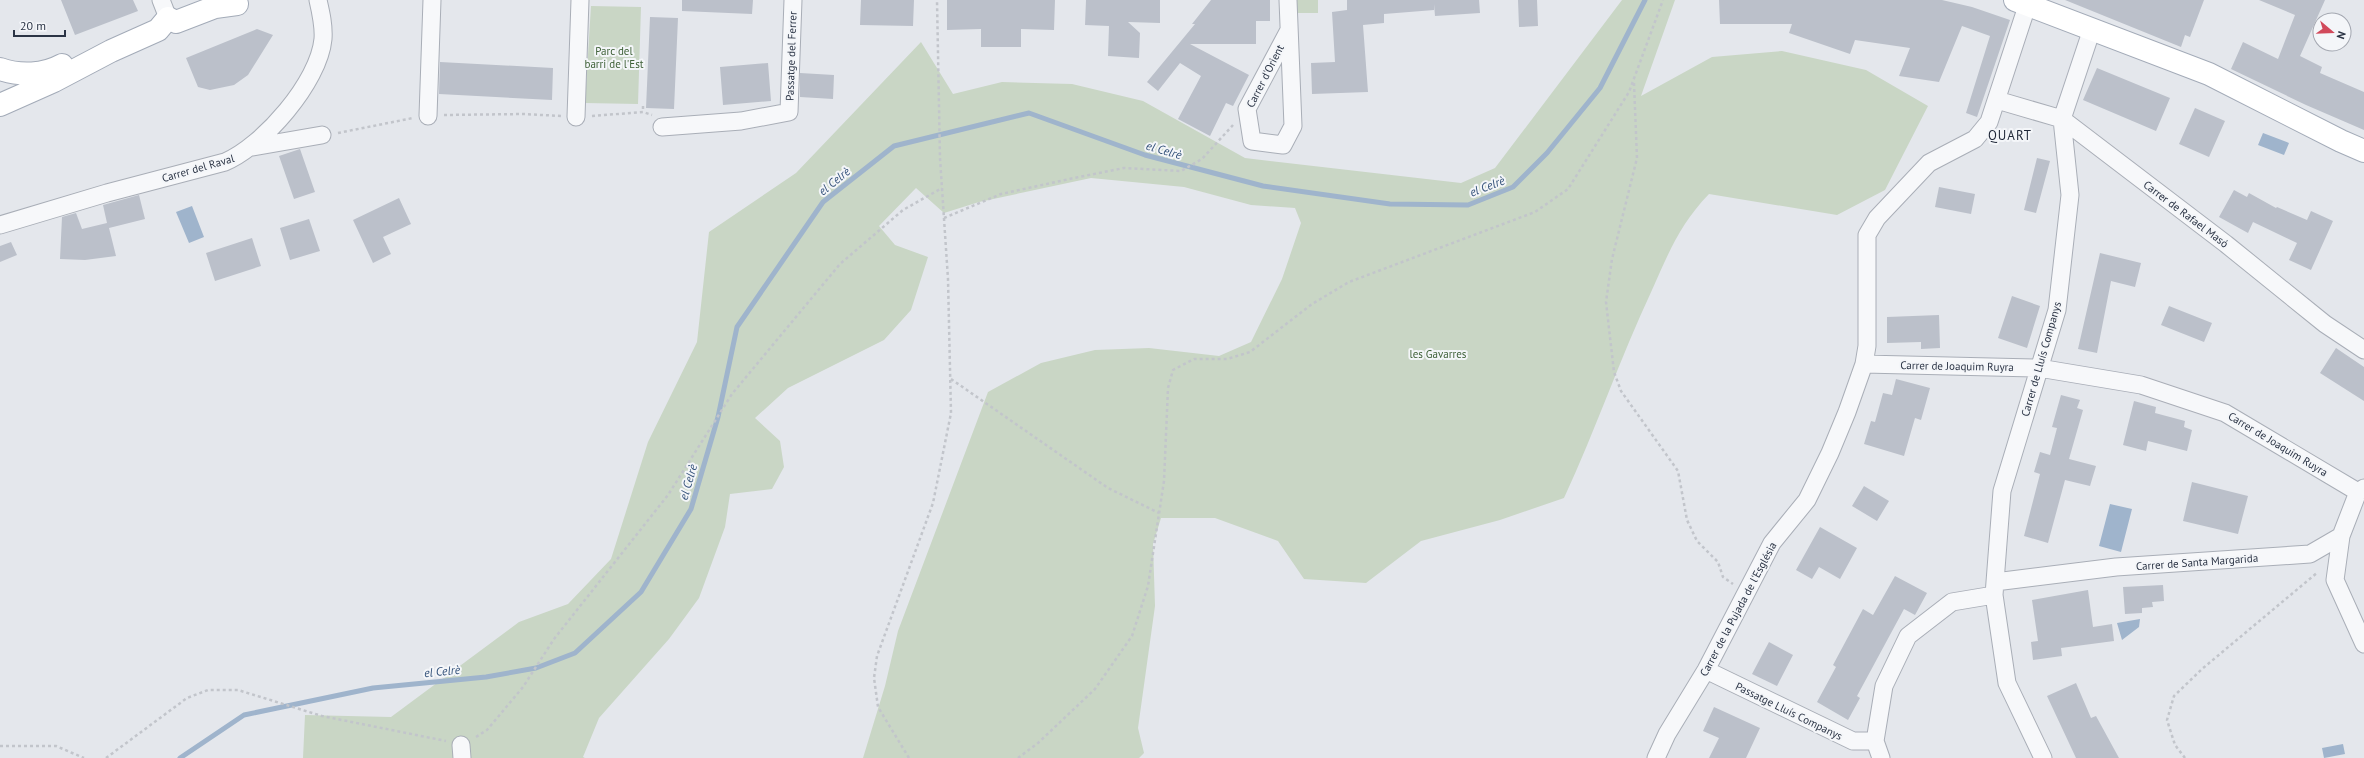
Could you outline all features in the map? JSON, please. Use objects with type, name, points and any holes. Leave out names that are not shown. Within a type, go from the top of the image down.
[{"type":"main road","points":[[0,69],[23,74],[50,72],[164,9],[216,0]]},
{"type":"main road","points":[[164,9],[176,22],[214,7],[241,2]]},
{"type":"main road","points":[[0,105],[94,62],[241,2]]},
{"type":"main road","points":[[2024,2],[2209,74],[2341,141],[2364,151]]},
{"type":"main road","points":[[0,89],[50,72],[94,62],[111,51],[161,28],[164,9]]},
{"type":"street","name":"Carrer del Raval","points":[[0,225],[107,193],[225,162],[241,156],[253,147],[295,100],[314,68],[323,39],[318,0]]},
{"type":"street","points":[[428,116],[432,0]]},
{"type":"street","points":[[576,117],[580,0]]},
{"type":"street","name":"Passatge del Ferrer","points":[[662,127],[741,121],[789,112],[792,0]]},
{"type":"street","name":"Carrer d'Orient","points":[[1288,0],[1288,32],[1293,126],[1283,145],[1252,141],[1247,109],[1288,32]]},
{"type":"street","name":"Carrer de la Pujada de l'Església","points":[[1656,758],[1667,734],[1706,670],[1772,544],[1807,500],[1830,453],[1864,364],[1867,346],[1867,235],[1876,218],[1929,163],[1975,138],[1988,122],[1997,100],[2024,2]]},
{"type":"street","name":"Carrer de Lluís Companys","points":[[2043,758],[2007,683],[1994,589],[2002,491],[2058,310],[2070,195],[2062,119],[2092,28]]},
{"type":"street","name":"Carrer de Rafael Masó","points":[[1997,100],[2062,119],[2226,244],[2324,324],[2364,350]]},
{"type":"street","points":[[253,147],[322,135]]},
{"type":"street","name":"Carrer de Joaquim Ruyra","points":[[1864,364],[2039,368],[2141,385],[2225,413],[2361,490]]},
{"type":"street","points":[[2361,490],[2341,536],[2335,580],[2364,644]]},
{"type":"street","name":"Carrer de Santa Margarida","points":[[1994,589],[2116,567],[2310,554],[2341,536]]},
{"type":"street","points":[[1880,758],[1875,742],[1884,686],[1908,636],[1952,602],[1994,589]]},
{"type":"street","name":"Passatge Lluís Companys","points":[[1706,670],[1853,741],[1875,742]]},
{"type":"path","points":[[909,758],[878,707],[874,678],[877,656],[933,503],[951,413],[948,279],[942,188],[937,0]]},
{"type":"path","points":[[1018,758],[1038,743],[1095,689],[1132,636],[1148,586],[1164,481],[1168,388],[1173,370],[1194,359],[1227,359],[1250,352],[1312,304],[1349,282],[1535,212],[1568,189],[1629,92],[1663,0]]},
{"type":"path","points":[[1634,80],[1637,158],[1612,260],[1606,302],[1614,372],[1621,390],[1678,471],[1687,520],[1697,541],[1718,562],[1723,577],[1746,592]]},
{"type":"path","points":[[322,135],[428,116],[523,114],[576,117],[643,112],[643,106]]},
{"type":"path","points":[[944,218],[1001,194],[1124,168],[1181,171],[1202,160],[1247,109]]},
{"type":"path","points":[[106,758],[187,698],[208,690],[238,690],[322,716],[412,733],[462,752],[487,730],[523,687],[554,639],[668,496],[732,394],[840,264],[903,210],[942,188]]},
{"type":"path","points":[[950,379],[1108,488],[1159,513]]},
{"type":"path","points":[[2185,758],[2175,745],[2167,720],[2174,696],[2323,567]]},
{"type":"path","points":[[0,746],[56,746],[84,758]]},
{"type":"green space","points":[[1297,0],[1318,0],[1318,13],[1297,13]]},
{"type":"green space","name":"les Gavarres","points":[[1622,0],[1675,0],[1641,96],[1712,57],[1782,51],[1866,70],[1928,106],[1885,190],[1837,215],[1709,194],[1690,216],[1670,251],[1629,341],[1587,446],[1564,498],[1500,520],[1421,541],[1366,583],[1304,579],[1278,541],[1215,518],[1161,518],[1153,544],[1155,606],[1138,728],[1144,753],[1139,758],[863,758],[885,686],[898,631],[988,392],[1041,363],[1095,350],[1149,348],[1219,356],[1251,342],[1282,279],[1301,223],[1295,208],[1251,205],[1184,187],[1091,178],[979,202],[944,213],[916,188],[879,226],[895,245],[928,257],[911,310],[884,340],[788,388],[755,418],[780,441],[784,467],[772,489],[730,494],[725,527],[699,598],[669,639],[599,718],[583,757],[585,758],[303,758],[305,715],[391,717],[519,622],[568,604],[611,559],[648,442],[697,342],[709,232],[796,173],[921,42],[953,94],[1002,82],[1072,84],[1143,101],[1245,158],[1461,183],[1495,168]]},
{"type":"green space","name":"Parc del barri de l'Est","points":[[591,6],[641,7],[638,104],[585,103]]},
{"type":"water","points":[[2263,133],[2289,143],[2284,155],[2258,145]]},
{"type":"water","points":[[192,206],[204,237],[189,243],[176,212]]},
{"type":"water","points":[[2110,504],[2132,509],[2121,552],[2099,546]]},
{"type":"water","points":[[2140,619],[2139,627],[2122,640],[2117,623]]},
{"type":"water","points":[[2343,744],[2345,754],[2324,758],[2322,748]]},
{"type":"building","points":[[61,0],[133,0],[138,11],[75,35]]},
{"type":"building","points":[[682,0],[753,0],[752,14],[682,11]]},
{"type":"building","points":[[861,0],[914,0],[913,26],[860,25]]},
{"type":"building","points":[[947,0],[1055,0],[1054,30],[1021,29],[1021,47],[981,47],[981,29],[947,30]]},
{"type":"building","points":[[1086,0],[1160,0],[1160,23],[1128,22],[1140,33],[1139,58],[1108,56],[1109,26],[1085,25]]},
{"type":"building","points":[[1211,0],[1270,0],[1270,21],[1256,21],[1256,44],[1190,44],[1249,75],[1233,106],[1226,103],[1210,136],[1178,119],[1201,76],[1180,63],[1158,91],[1147,82],[1195,24],[1192,24]]},
{"type":"building","points":[[1347,0],[1479,0],[1480,13],[1435,16],[1434,4],[1434,10],[1384,14],[1384,23],[1363,25],[1368,92],[1312,94],[1311,63],[1335,62],[1332,12],[1347,10]]},
{"type":"building","points":[[1518,0],[1537,0],[1538,26],[1519,27]]},
{"type":"building","points":[[1719,0],[1942,0],[1972,7],[2010,20],[1977,117],[1966,113],[1990,36],[1962,26],[1939,82],[1899,76],[1910,48],[1855,40],[1850,54],[1789,33],[1792,24],[1720,24]]},
{"type":"building","points":[[2065,0],[2204,0],[2190,37],[2185,35],[2181,47]]},
{"type":"building","points":[[2259,0],[2325,0],[2320,12],[2312,12],[2312,29],[2300,56],[2322,67],[2320,73],[2364,92],[2364,130],[2306,105],[2231,69],[2243,42],[2278,59],[2295,15]]},
{"type":"building","points":[[650,17],[678,18],[674,109],[646,108]]},
{"type":"building","points":[[257,29],[273,35],[248,75],[234,85],[210,90],[198,87],[186,58]]},
{"type":"building","points":[[440,62],[553,68],[552,100],[439,94]]},
{"type":"building","points":[[768,63],[771,101],[723,105],[720,67]]},
{"type":"building","points":[[2097,68],[2170,98],[2156,131],[2083,100]]},
{"type":"building","points":[[800,73],[834,75],[833,99],[800,97]]},
{"type":"building","points":[[2195,108],[2225,121],[2209,157],[2179,144]]},
{"type":"building","points":[[300,149],[315,192],[294,199],[279,156]]},
{"type":"building","points":[[2037,158],[2050,161],[2036,213],[2024,210]]},
{"type":"building","points":[[1939,187],[1975,194],[1971,214],[1935,207]]},
{"type":"building","points":[[2234,190],[2247,197],[2249,193],[2276,208],[2277,207],[2307,220],[2311,211],[2333,221],[2311,270],[2289,260],[2297,243],[2253,222],[2248,233],[2219,217]]},
{"type":"building","points":[[139,195],[145,219],[109,228],[116,256],[85,260],[60,259],[62,217],[76,213],[82,229],[107,223],[103,205]]},
{"type":"building","points":[[399,198],[411,224],[383,237],[391,254],[373,263],[353,220]]},
{"type":"building","points":[[309,219],[320,251],[290,260],[280,228]]},
{"type":"building","points":[[252,238],[261,266],[215,281],[206,253]]},
{"type":"building","points":[[11,242],[17,255],[0,262],[0,246]]},
{"type":"building","points":[[2100,253],[2141,263],[2135,287],[2111,281],[2097,353],[2078,349]]},
{"type":"building","points":[[2012,296],[2040,306],[2027,348],[1998,338]]},
{"type":"building","points":[[2169,306],[2212,323],[2204,342],[2161,325]]},
{"type":"building","points":[[1939,315],[1940,348],[1921,349],[1921,342],[1887,343],[1887,317]]},
{"type":"building","points":[[2336,348],[2364,367],[2364,401],[2320,373]]},
{"type":"building","points":[[1896,379],[1930,388],[1921,420],[1915,418],[1904,456],[1864,444],[1871,421],[1875,422],[1883,393],[1892,395]]},
{"type":"building","points":[[2061,395],[2080,400],[2077,408],[2083,410],[2069,459],[2096,466],[2090,486],[2065,480],[2048,543],[2024,536],[2040,474],[2034,472],[2040,452],[2050,455],[2057,428],[2052,427]]},
{"type":"building","points":[[2134,401],[2156,407],[2155,413],[2185,421],[2184,427],[2192,430],[2187,451],[2148,441],[2146,451],[2123,445]]},
{"type":"building","points":[[2192,482],[2248,496],[2238,534],[2183,521]]},
{"type":"building","points":[[1864,486],[1889,501],[1877,521],[1852,506]]},
{"type":"building","points":[[1820,527],[1857,548],[1840,579],[1819,567],[1812,579],[1796,570]]},
{"type":"building","points":[[1895,576],[1927,593],[1915,615],[1904,609],[1857,696],[1860,698],[1848,720],[1817,702],[1836,667],[1833,665],[1863,609],[1873,615]]},
{"type":"building","points":[[2163,585],[2164,601],[2152,602],[2153,607],[2142,608],[2142,613],[2125,614],[2123,587]]},
{"type":"building","points":[[2088,590],[2093,627],[2112,624],[2114,641],[2061,648],[2062,656],[2033,660],[2031,642],[2038,641],[2032,600]]},
{"type":"building","points":[[1769,642],[1793,655],[1777,686],[1752,674]]},
{"type":"building","points":[[2076,683],[2091,718],[2096,716],[2119,758],[2076,758],[2047,696]]},
{"type":"building","points":[[1714,707],[1760,728],[1746,758],[1709,758],[1719,738],[1703,731]]},
{"type":"waterway","name":"el Celrè","points":[[180,758],[244,715],[373,688],[486,677],[536,668],[575,653],[641,592],[691,509],[718,417],[737,327],[823,202],[894,146],[1029,113],[1145,155],[1263,186],[1390,204],[1468,205],[1513,187],[1547,153],[1600,88],[1645,0]]},
{"type":"district","name":"QUART","points":[[2010,135]]}]
